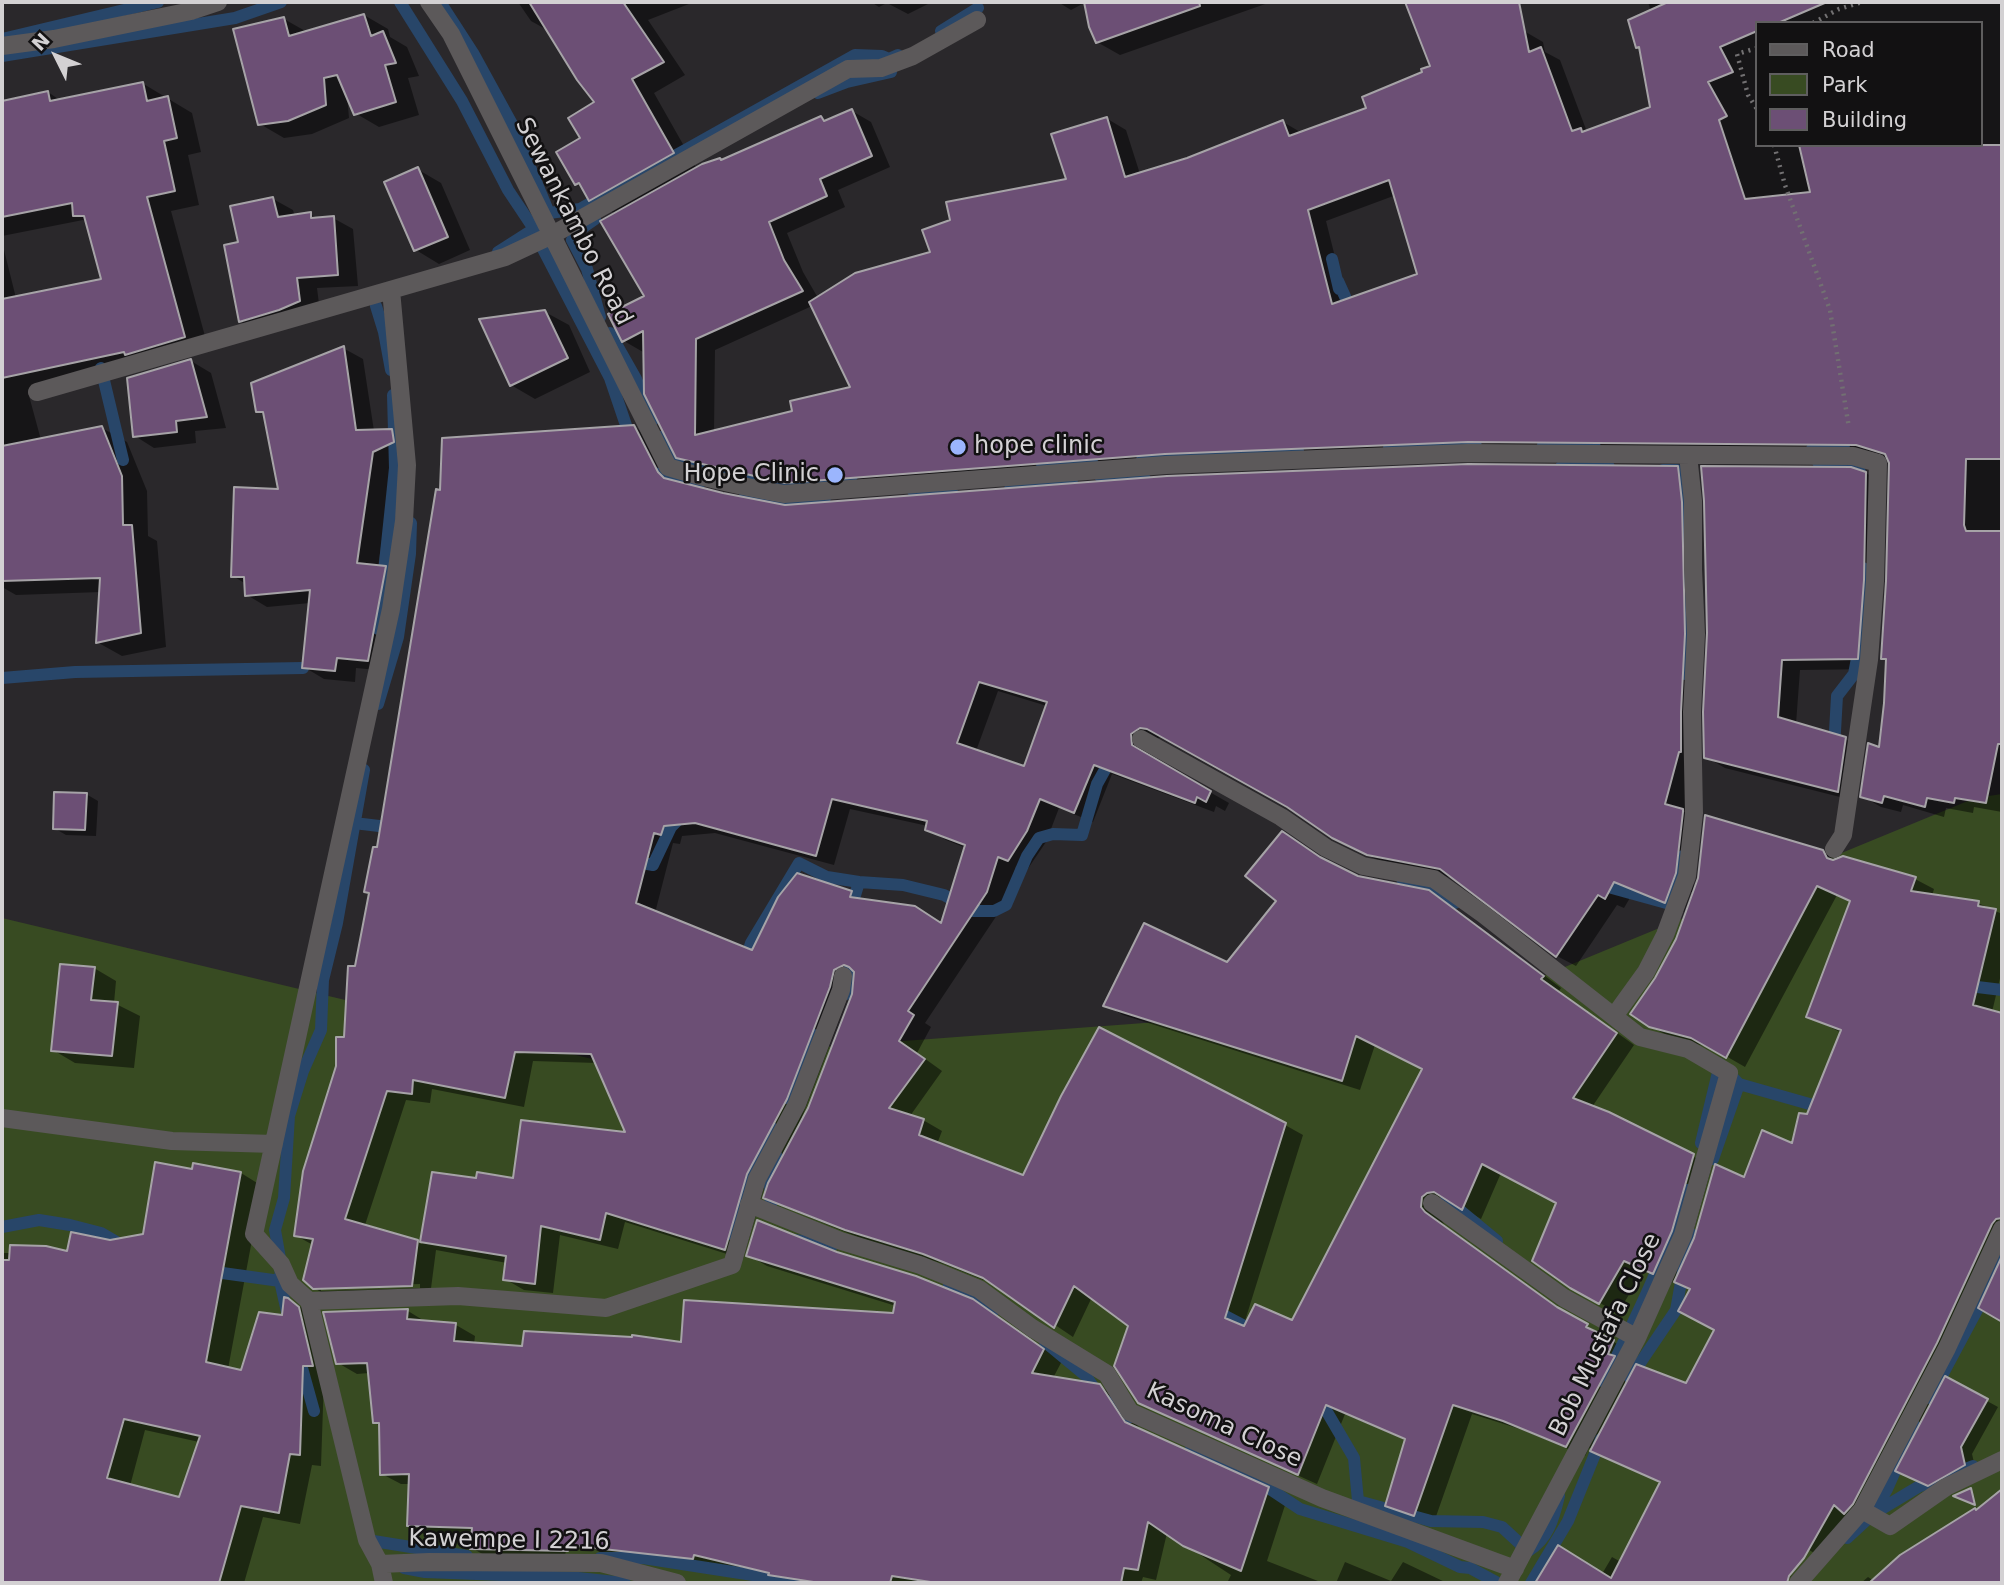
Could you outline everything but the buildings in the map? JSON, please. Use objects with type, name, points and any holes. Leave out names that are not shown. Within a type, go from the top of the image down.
[{"type":"street","points":[[2,46],[54,39],[191,11],[218,2]]},
{"type":"street","name":"Sewankambo Road","points":[[429,2],[452,34],[668,467],[734,485],[784,494],[1166,465],[1468,453],[1688,455]]},
{"type":"street","points":[[37,392],[505,257],[552,234],[848,69],[881,68],[913,55],[976,20]]},
{"type":"street","points":[[384,1583],[380,1564],[367,1540],[309,1301],[290,1284],[281,1264],[254,1234],[391,608],[404,521],[407,465],[391,290]]},
{"type":"street","points":[[1141,739],[1281,817],[1326,848],[1363,866],[1434,879],[1615,1015],[1646,972],[1665,935],[1687,876],[1694,813],[1692,712],[1696,634],[1693,500],[1688,455],[1853,456],[1878,463],[1875,581],[1869,660],[1843,835],[1834,849]]},
{"type":"street","points":[[309,1301],[458,1296],[606,1308],[732,1265],[757,1179],[797,1104],[841,990],[843,976]]},
{"type":"street","name":"Bob Mustafa Close","points":[[1511,1576],[1637,1338],[1683,1235],[1729,1073],[1688,1049],[1640,1037],[1615,1015]]},
{"type":"street","points":[[2,1118],[172,1141],[274,1144]]},
{"type":"street","points":[[1432,1203],[1564,1298],[1637,1338]]},
{"type":"street","name":"Kasoma Close","points":[[749,1204],[841,1241],[920,1265],[979,1289],[1032,1328],[1107,1374],[1130,1412],[1322,1498],[1511,1576]]},
{"type":"street","points":[[1798,1583],[1862,1510],[1947,1348],[2002,1229]]},
{"type":"street","points":[[1862,1510],[1890,1526],[1945,1487],[2002,1461]]},
{"type":"street","name":"Kawempe I 2216","points":[[380,1564],[601,1563],[677,1583]]},
{"type":"path","points":[[1817,21],[1839,9],[1862,2]]},
{"type":"path","points":[[1756,48],[1737,54],[1748,95],[1756,107]]},
{"type":"path","points":[[1775,147],[1785,185],[1830,310],[1853,456]]},
{"type":"green space","points":[[2002,794],[2002,1583],[2,1583],[2,918],[609,1063],[1492,997],[1975,798]]},
{"type":"waterway","points":[[2,39],[158,2]]},
{"type":"waterway","points":[[2,56],[235,18],[281,2]]},
{"type":"waterway","points":[[400,2],[462,101],[508,190],[534,229],[531,232],[543,249],[610,378],[631,440]]},
{"type":"waterway","points":[[440,2],[473,53],[513,126],[549,213],[580,209],[855,55],[882,56],[889,59],[898,55]]},
{"type":"waterway","points":[[941,31],[978,8]]},
{"type":"waterway","points":[[818,93],[847,82],[891,72]]},
{"type":"waterway","points":[[595,219],[582,228],[572,240],[587,269],[600,317]]},
{"type":"waterway","points":[[498,252],[534,229]]},
{"type":"waterway","points":[[1332,259],[1339,289]]},
{"type":"waterway","points":[[1338,281],[1352,312]]},
{"type":"waterway","points":[[376,306],[391,370]]},
{"type":"waterway","points":[[610,333],[636,379],[653,420]]},
{"type":"waterway","points":[[101,368],[123,460]]},
{"type":"waterway","points":[[378,629],[395,468],[393,395]]},
{"type":"waterway","points":[[1812,449],[1844,445],[1842,429]]},
{"type":"waterway","points":[[660,437],[674,457],[696,466],[742,470],[770,484],[820,484],[852,476]]},
{"type":"waterway","points":[[1389,448],[1442,444],[1476,446]]},
{"type":"waterway","points":[[1543,445],[1575,444],[1595,447]]},
{"type":"waterway","points":[[1142,460],[1200,452],[1298,451]]},
{"type":"waterway","points":[[1041,462],[1093,464]]},
{"type":"waterway","points":[[1818,462],[1859,469],[1860,473]]},
{"type":"waterway","points":[[1561,467],[1585,464],[1609,467]]},
{"type":"waterway","points":[[1663,470],[1677,470],[1680,473],[1687,627],[1685,674]]},
{"type":"waterway","points":[[646,471],[699,484]]},
{"type":"waterway","points":[[1100,476],[1145,479]]},
{"type":"waterway","points":[[1010,489],[1072,480]]},
{"type":"waterway","points":[[913,491],[954,495]]},
{"type":"waterway","points":[[745,493],[783,507],[825,498]]},
{"type":"waterway","points":[[378,704],[398,637],[410,554],[411,523]]},
{"type":"waterway","points":[[1834,749],[1837,696],[1854,674],[1865,616],[1863,568]]},
{"type":"waterway","points":[[2,678],[75,672],[303,668]]},
{"type":"waterway","points":[[745,963],[751,943],[799,863],[827,877],[903,885],[944,895],[973,911],[994,911],[1006,905],[1027,856],[1039,838],[1053,834],[1082,835],[1097,784],[1112,757]]},
{"type":"waterway","points":[[287,1312],[280,1281],[281,1264],[275,1230],[284,1198],[289,1116],[303,1071],[321,1030],[323,980],[337,923],[364,770]]},
{"type":"waterway","points":[[632,861],[653,865],[671,827],[685,813]]},
{"type":"waterway","points":[[354,823],[396,828]]},
{"type":"waterway","points":[[1598,880],[1612,888],[1670,904],[1683,856]]},
{"type":"waterway","points":[[1402,879],[1455,903]]},
{"type":"waterway","points":[[850,912],[859,882]]},
{"type":"waterway","points":[[846,994],[852,979],[848,954]]},
{"type":"waterway","points":[[1961,985],[2002,990]]},
{"type":"waterway","points":[[786,1098],[814,1035]]},
{"type":"waterway","points":[[1701,1143],[1720,1064]]},
{"type":"waterway","points":[[1725,1069],[1739,1084],[1827,1109]]},
{"type":"waterway","points":[[1713,1159],[1739,1084]]},
{"type":"waterway","points":[[733,1235],[743,1184],[771,1127]]},
{"type":"waterway","points":[[776,1155],[770,1183],[771,1211],[780,1214]]},
{"type":"waterway","points":[[1604,1382],[1660,1263],[1687,1190]]},
{"type":"waterway","points":[[1446,1199],[1497,1241]]},
{"type":"waterway","points":[[2,1227],[39,1220],[70,1225],[101,1233],[125,1247]]},
{"type":"waterway","points":[[1630,1378],[1676,1310],[1690,1233]]},
{"type":"waterway","points":[[793,1240],[834,1244]]},
{"type":"waterway","points":[[1930,1398],[1984,1297],[2002,1254]]},
{"type":"waterway","points":[[208,1271],[280,1281]]},
{"type":"waterway","points":[[949,1285],[994,1310]]},
{"type":"waterway","points":[[1212,1309],[1258,1333]]},
{"type":"waterway","points":[[1045,1342],[1086,1376],[1100,1397],[1130,1417]]},
{"type":"waterway","points":[[299,1357],[314,1411]]},
{"type":"waterway","points":[[1323,1393],[1320,1400],[1354,1458],[1358,1501],[1431,1521],[1483,1522],[1502,1527],[1528,1551],[1545,1534],[1559,1496]]},
{"type":"waterway","points":[[1873,1514],[1915,1426]]},
{"type":"waterway","points":[[1531,1583],[1568,1521],[1601,1439]]},
{"type":"waterway","points":[[1191,1446],[1230,1472],[1261,1483],[1300,1509],[1408,1542],[1498,1583]]},
{"type":"waterway","points":[[1847,1538],[1873,1514],[1918,1487],[1973,1466]]},
{"type":"waterway","points":[[367,1540],[467,1556]]},
{"type":"waterway","points":[[600,1558],[643,1558],[804,1583]]},
{"type":"waterway","points":[[404,1568],[425,1572],[578,1578],[625,1583]]},
{"type":"place","name":"hope clinic","points":[[958,447]]},
{"type":"place","name":"Hope Clinic","points":[[835,475]]}]
